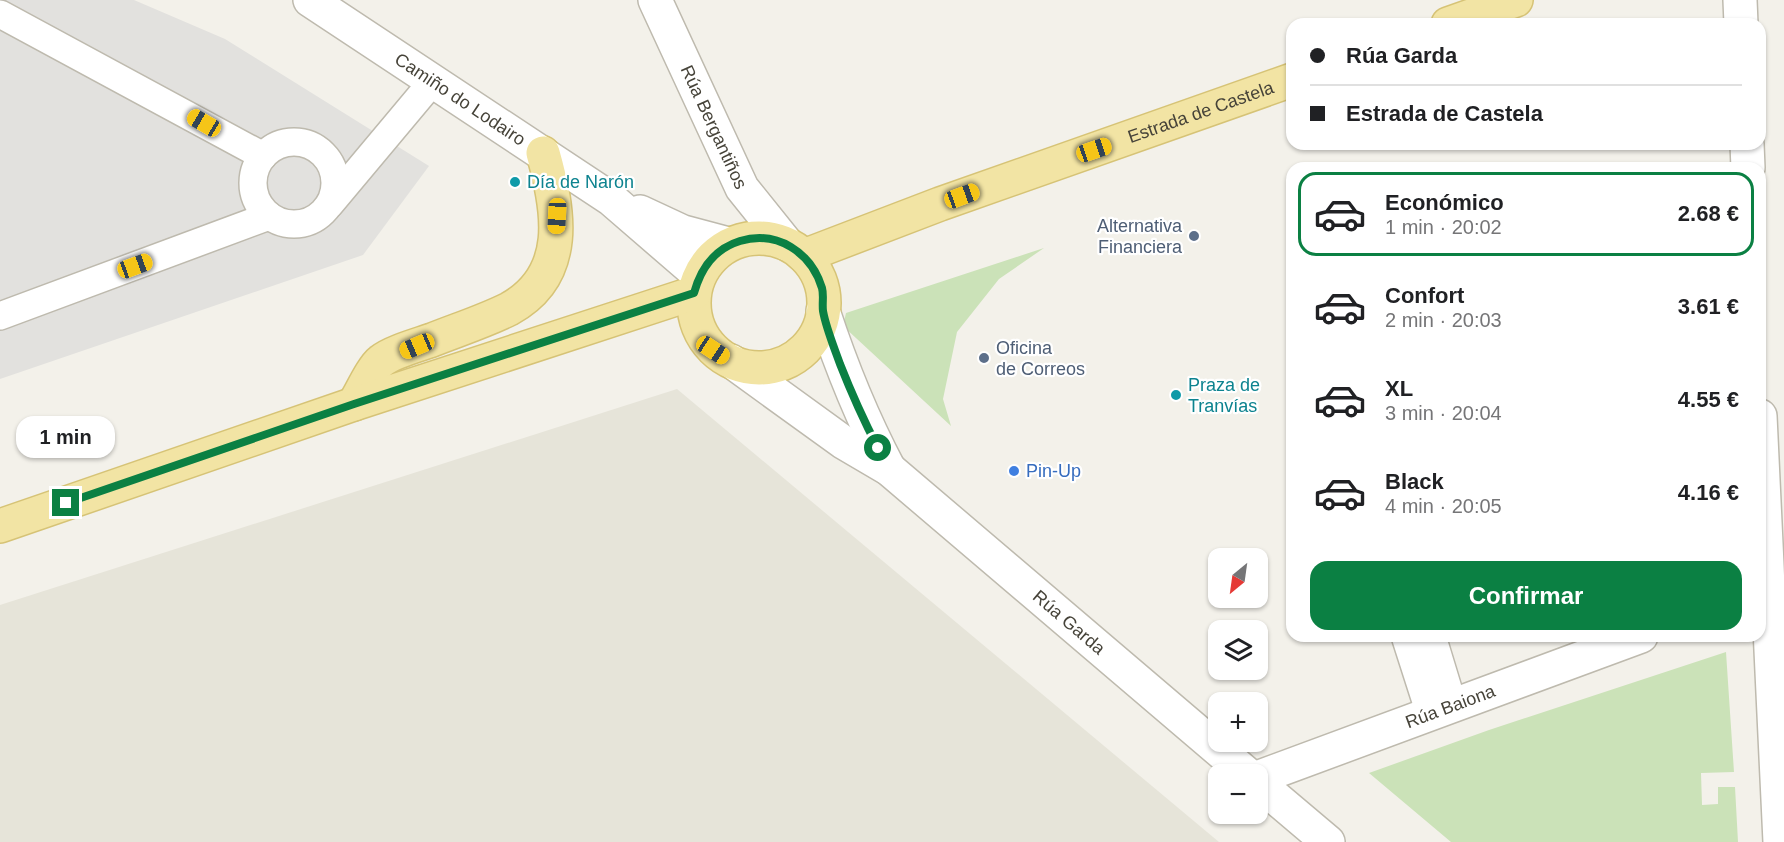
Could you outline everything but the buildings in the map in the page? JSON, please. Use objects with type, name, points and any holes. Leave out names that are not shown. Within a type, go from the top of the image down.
[{"type":"main road","points":[[1465,18],[1516,0]]},
{"type":"main road","name":"Estrada de Castela","points":[[795,250],[940,204],[1286,82]]},
{"type":"main road","points":[[354,404],[380,361],[509,309],[537,285],[552,256],[557,216],[554,193],[543,153]]},
{"type":"main road","points":[[747,238],[768,238],[795,250],[816,272],[823,290],[824,311],[818,330],[806,347],[791,359],[771,367],[750,367],[730,361],[713,350],[701,333],[694,313],[697,284],[712,256],[728,244],[747,238]]},
{"type":"main road","points":[[0,526],[697,284]]},
{"type":"street","name":"Camiño do Lodairo","points":[[310,0],[611,199],[683,232],[728,244]]},
{"type":"street","name":"Rúa Bergantiños","points":[[655,0],[742,188],[795,250]]},
{"type":"street","points":[[1740,0],[1741,18]]},
{"type":"street","name":"Camiño do Lodairo","points":[[611,199],[697,284]]},
{"type":"street","name":"Rúa Garda","points":[[824,311],[841,365],[867,427],[889,469]]},
{"type":"street","name":"Rúa Garda","points":[[730,361],[843,442],[889,469],[1235,764]]},
{"type":"street","points":[[1766,520],[1780,842]]},
{"type":"street","name":"Rúa Baiona","points":[[1268,774],[1625,642]]},
{"type":"street","points":[[1268,791],[1328,842]]},
{"type":"lane","points":[[0,14],[263,156]]},
{"type":"lane","points":[[379,148],[323,154],[299,142],[273,148],[263,156],[252,181],[260,206],[269,216],[295,224],[314,218],[379,148],[434,81]]},
{"type":"lane","points":[[323,154],[334,178],[334,192],[328,205]]},
{"type":"lane","points":[[0,316],[269,216]]},
{"type":"lane","points":[[1408,642],[1442,709]]},
{"type":"lane","points":[[1433,642],[1442,709]]},
{"type":"shaded area","points":[[0,0],[134,0],[225,39],[429,166],[363,255],[0,379]]},
{"type":"shaded area","points":[[677,389],[1219,842],[0,842],[0,605]]},
{"type":"green space","points":[[1044,248],[999,279],[957,332],[943,399],[951,426],[843,326],[846,313]]},
{"type":"green space","points":[[1726,652],[1734,772],[1701,773],[1702,805],[1718,804],[1718,787],[1735,787],[1738,842],[1451,842],[1369,773],[1489,730]]},
{"type":"place","name":"Día de Narón","points":[[515,182]]},
{"type":"place","name":"Alternativa Financiera","points":[[1194,236]]},
{"type":"place","name":"Oficina de Correos","points":[[984,358]]},
{"type":"place","name":"Praza de Tranvías","points":[[1176,395]]},
{"type":"place","name":"Pin-Up","points":[[1014,471]]},
{"type":"route","points":[[66,503],[354,404],[694,293],[699,274],[712,256],[728,244],[747,238],[768,238],[787,244],[804,256],[816,272],[823,290],[824,311],[841,365],[878,448]]}]
